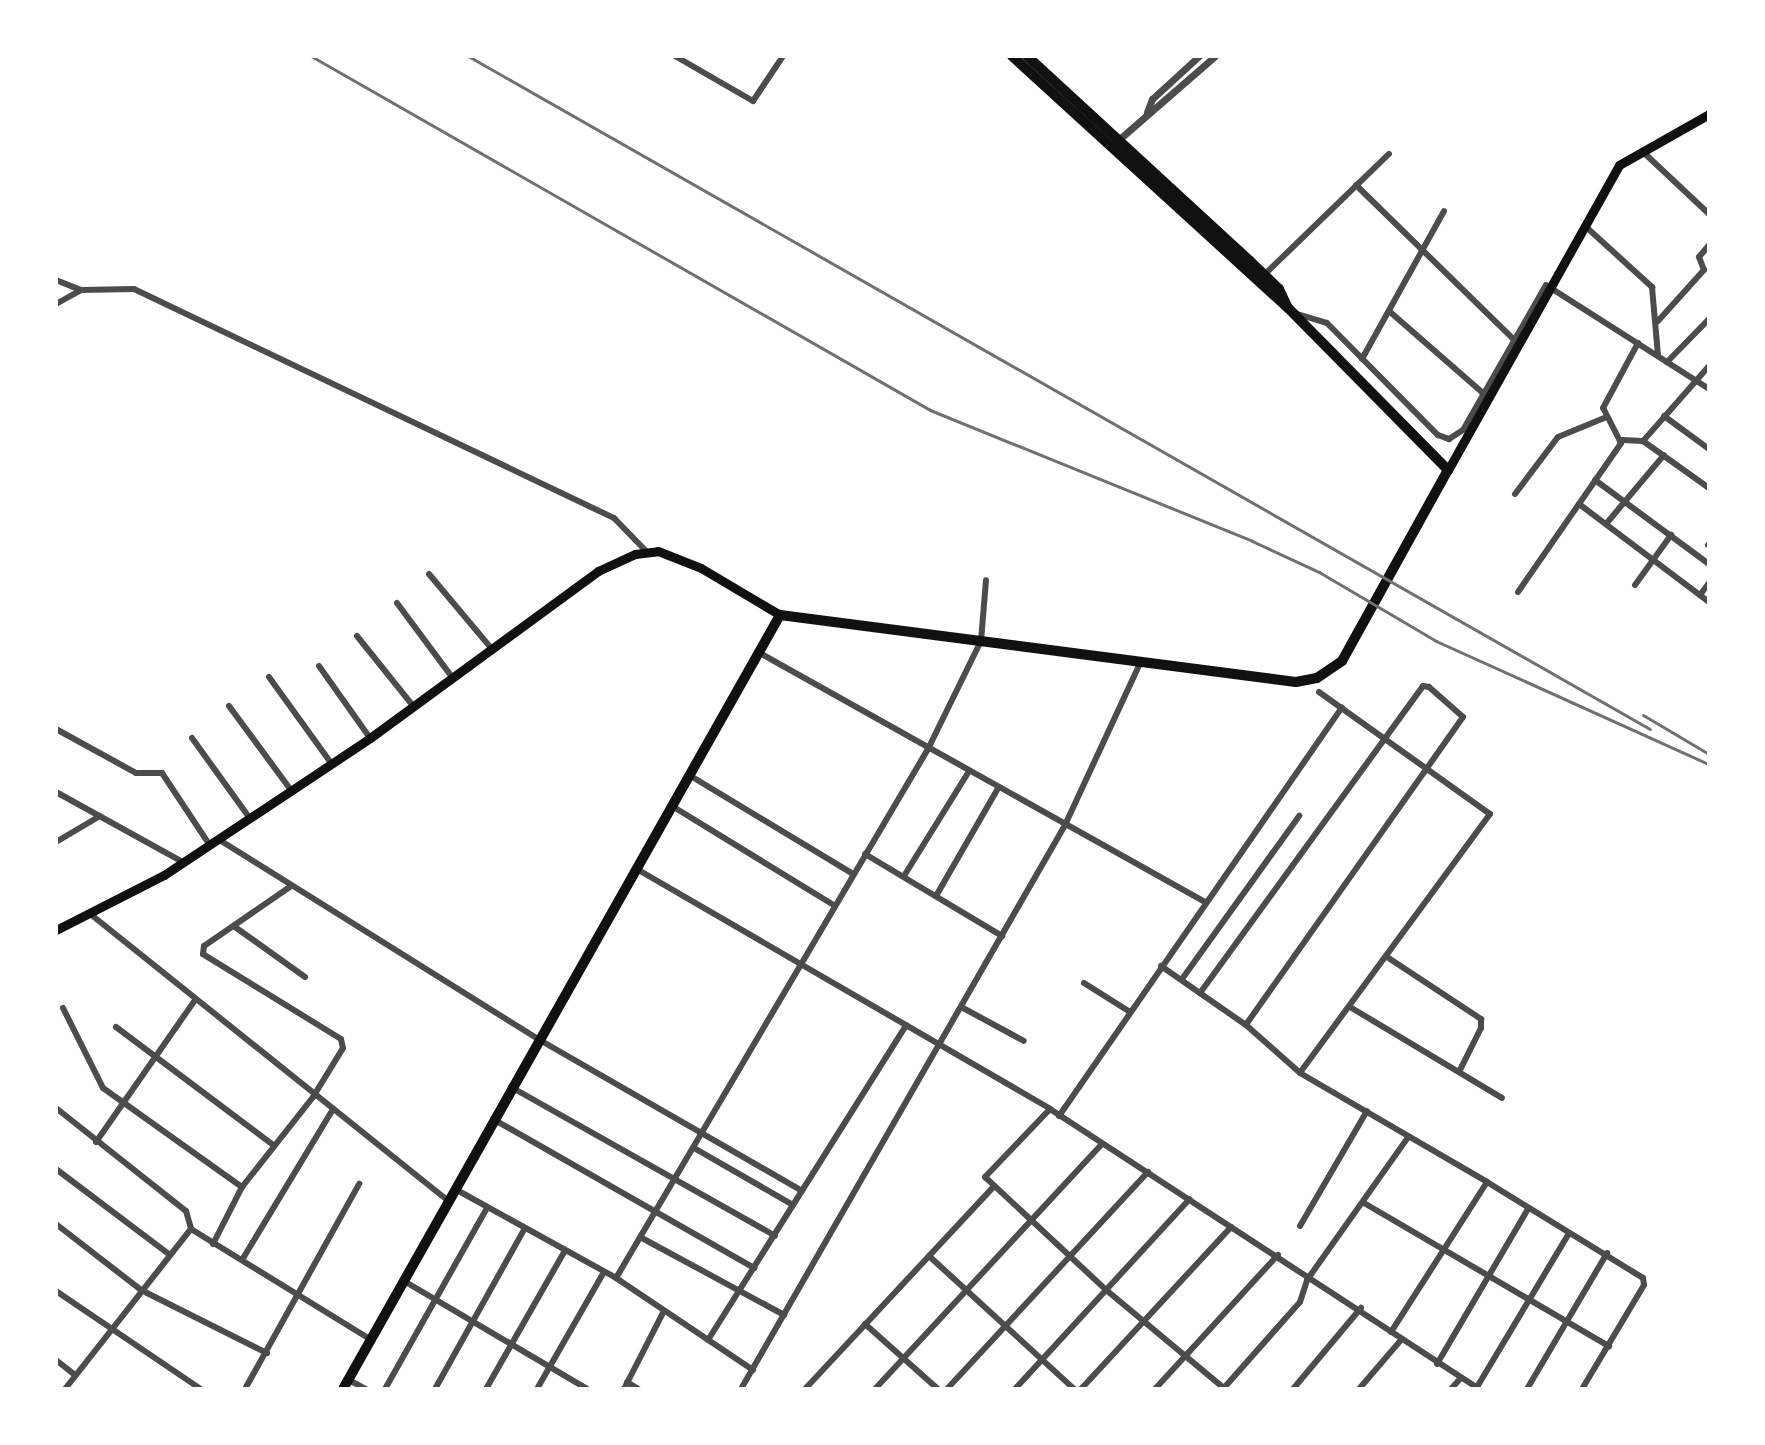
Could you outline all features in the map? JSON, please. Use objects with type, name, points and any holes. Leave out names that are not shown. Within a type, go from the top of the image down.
[{"type":"highway","points":[[1012,56],[1264,275],[1290,310]]},
{"type":"highway","points":[[345,1384],[401,1279],[780,615],[1296,682],[1331,671],[1342,661],[1448,470],[1309,328],[1027,56]]},
{"type":"main road","points":[[1448,470],[1619,165],[1640,149],[1709,114]]},
{"type":"main road","points":[[56,930],[183,862],[370,738],[598,571],[658,551],[701,568],[780,615]]},
{"type":"street","points":[[675,56],[753,101],[783,56]]},
{"type":"street","points":[[1147,112],[1152,99],[1199,56]]},
{"type":"street","points":[[1115,143],[1215,56]]},
{"type":"street","points":[[1640,149],[1709,214]]},
{"type":"street","points":[[1264,275],[1389,154]]},
{"type":"street","points":[[1356,185],[1421,253],[1513,339]]},
{"type":"street","points":[[1362,359],[1444,211]]},
{"type":"street","points":[[1584,226],[1648,282],[1658,321],[1658,356]]},
{"type":"street","points":[[1658,321],[1704,270],[1699,257],[1709,245]]},
{"type":"street","points":[[56,280],[81,290],[134,289],[614,518],[647,553]]},
{"type":"street","points":[[1290,310],[1323,320],[1443,438],[1459,436],[1544,286],[1709,389]]},
{"type":"street","points":[[56,304],[81,290]]},
{"type":"street","points":[[1389,311],[1483,393]]},
{"type":"street","points":[[1667,362],[1709,319]]},
{"type":"street","points":[[1638,343],[1603,408],[1604,418],[1622,440],[1643,441],[1709,488]]},
{"type":"street","points":[[1643,441],[1709,366]]},
{"type":"street","points":[[1664,416],[1709,449]]},
{"type":"street","points":[[1515,494],[1558,437],[1604,418]]},
{"type":"street","points":[[1518,592],[1622,440]]},
{"type":"street","points":[[1606,524],[1664,455]]},
{"type":"street","points":[[1595,480],[1709,564]]},
{"type":"street","points":[[1579,504],[1709,602]]},
{"type":"street","points":[[1635,585],[1671,535]]},
{"type":"street","points":[[429,574],[491,648]]},
{"type":"street","points":[[616,1278],[928,749],[981,641],[986,580]]},
{"type":"street","points":[[1700,595],[1709,583]]},
{"type":"street","points":[[397,603],[452,677]]},
{"type":"street","points":[[357,636],[413,706]]},
{"type":"street","points":[[758,652],[1205,902]]},
{"type":"street","points":[[741,1389],[942,1047],[1065,825],[1145,662]]},
{"type":"street","points":[[319,666],[370,738]]},
{"type":"street","points":[[269,677],[331,763]]},
{"type":"street","points":[[1200,993],[1388,740],[1423,686],[1429,687],[1463,717],[1246,1025]]},
{"type":"street","points":[[1300,1073],[1491,817],[1428,768],[1319,692]]},
{"type":"street","points":[[229,706],[291,790]]},
{"type":"street","points":[[1059,1116],[1342,708]]},
{"type":"street","points":[[56,729],[136,773],[162,773],[213,841],[538,1039],[801,1190]]},
{"type":"street","points":[[192,738],[249,817]]},
{"type":"street","points":[[904,876],[969,771]]},
{"type":"street","points":[[689,775],[853,874]]},
{"type":"street","points":[[936,896],[998,788]]},
{"type":"street","points":[[56,792],[183,862]]},
{"type":"street","points":[[672,806],[835,906]]},
{"type":"street","points":[[56,842],[100,816]]},
{"type":"street","points":[[1182,979],[1299,816]]},
{"type":"street","points":[[865,854],[1002,936]]},
{"type":"street","points":[[635,868],[1050,1109],[1278,1255],[1307,1280],[1361,1308],[1401,1340],[1478,1388],[1569,1233]]},
{"type":"street","points":[[213,1244],[242,1187],[313,1097],[343,1042],[205,958],[204,946],[290,887]]},
{"type":"street","points":[[89,913],[313,1097],[447,1200]]},
{"type":"street","points":[[235,927],[305,977]]},
{"type":"street","points":[[1387,957],[1481,1019],[1459,1072]]},
{"type":"street","points":[[1161,966],[1246,1025],[1300,1073],[1607,1253],[1644,1282],[1582,1389]]},
{"type":"street","points":[[1084,983],[1130,1012]]},
{"type":"street","points":[[96,1142],[123,1106],[153,1055],[195,1000]]},
{"type":"street","points":[[1350,1007],[1502,1098]]},
{"type":"street","points":[[63,1008],[97,1082],[123,1106],[242,1187]]},
{"type":"street","points":[[963,1008],[1024,1041]]},
{"type":"street","points":[[708,1340],[906,1025]]},
{"type":"street","points":[[116,1027],[273,1145]]},
{"type":"street","points":[[511,1087],[775,1236]]},
{"type":"street","points":[[1050,1109],[985,1177],[1105,1289],[1224,1389],[1300,1302],[1307,1280],[1409,1136]]},
{"type":"street","points":[[57,1110],[186,1211],[191,1229],[368,1338]]},
{"type":"street","points":[[242,1260],[332,1111]]},
{"type":"street","points":[[1300,1226],[1367,1111]]},
{"type":"street","points":[[493,1119],[754,1268]]},
{"type":"street","points":[[875,1389],[1102,1144]]},
{"type":"street","points":[[694,1148],[793,1205]]},
{"type":"street","points":[[56,1169],[170,1255]]},
{"type":"street","points":[[947,1389],[1148,1172]]},
{"type":"street","points":[[1391,1332],[1487,1182]]},
{"type":"street","points":[[245,1389],[359,1184]]},
{"type":"street","points":[[805,1389],[994,1186]]},
{"type":"street","points":[[453,1188],[524,1230],[616,1278],[753,1370]]},
{"type":"street","points":[[1015,1389],[1190,1199]]},
{"type":"street","points":[[1364,1203],[1609,1346]]},
{"type":"street","points":[[385,1389],[487,1208]]},
{"type":"street","points":[[1437,1364],[1528,1209]]},
{"type":"street","points":[[56,1224],[141,1290],[267,1353]]},
{"type":"street","points":[[1081,1389],[1231,1227]]},
{"type":"street","points":[[65,1389],[191,1229]]},
{"type":"street","points":[[435,1389],[524,1230]]},
{"type":"street","points":[[640,1237],[784,1315]]},
{"type":"street","points":[[486,1389],[564,1252]]},
{"type":"street","points":[[1527,1389],[1569,1323],[1607,1253]]},
{"type":"street","points":[[1155,1389],[1278,1255]]},
{"type":"street","points":[[929,1256],[1074,1389]]},
{"type":"street","points":[[537,1389],[604,1272]]},
{"type":"street","points":[[401,1279],[587,1389]]},
{"type":"street","points":[[56,1291],[111,1333],[201,1389]]},
{"type":"street","points":[[1293,1389],[1361,1308]]},
{"type":"street","points":[[638,1389],[625,1386],[664,1311]]},
{"type":"street","points":[[865,1324],[938,1389]]},
{"type":"street","points":[[1359,1389],[1401,1340]]},
{"type":"street","points":[[56,1360],[75,1375]]},
{"type":"street","points":[[1451,1389],[1461,1378]]},
{"type":"street","points":[[345,1384],[366,1389]]},
{"type":"railway","points":[[311,56],[930,410],[1252,541],[1319,572],[1436,641],[1709,764]]},
{"type":"railway","points":[[468,56],[1650,729]]},
{"type":"railway","points":[[1643,715],[1709,754]]}]
